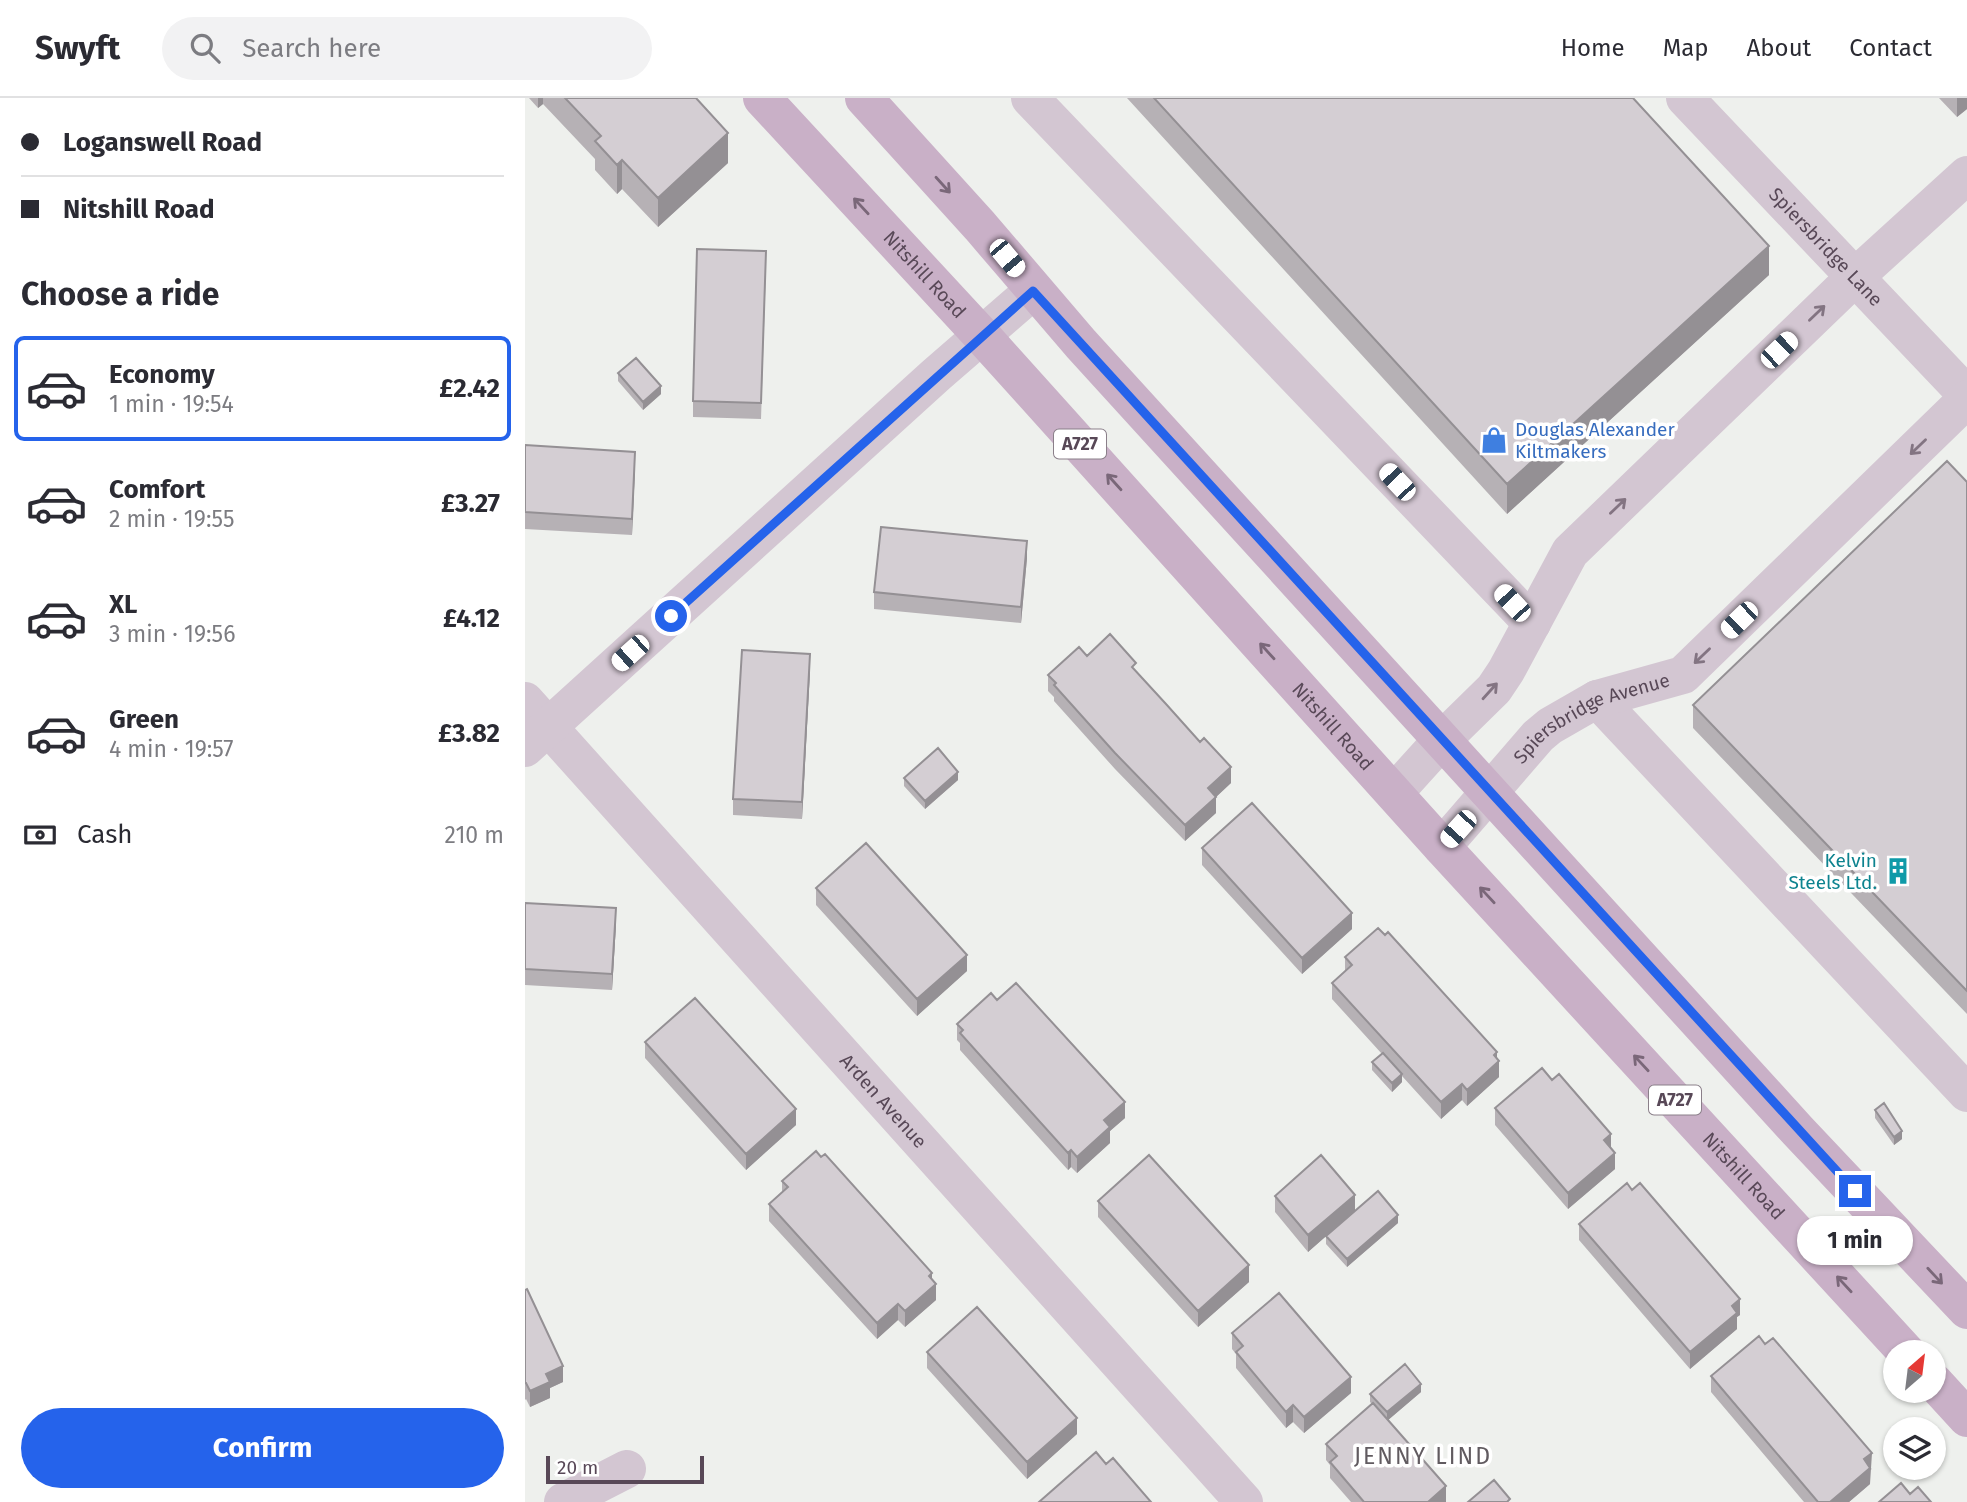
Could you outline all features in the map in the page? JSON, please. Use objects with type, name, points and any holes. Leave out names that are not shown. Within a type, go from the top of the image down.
[{"type":"main road","name":"Nitshill Road","points":[[762,98],[983,337],[1442,847],[1895,1340]]},
{"type":"main road","points":[[864,98],[980,226],[1033,291],[1789,1121],[1967,1310]]},
{"type":"main road","points":[[1946,1395],[1967,1418]]},
{"type":"street","points":[[1030,98],[1532,623]]},
{"type":"street","name":"Spiersbridge Lane","points":[[1685,98],[1967,397]]},
{"type":"street","points":[[1394,793],[1493,689],[1506,671],[1570,552],[1855,276],[1967,175]]},
{"type":"street","points":[[533,725],[1033,291]]},
{"type":"street","name":"Spiersbridge Avenue","points":[[1442,847],[1538,736],[1551,726],[1597,699],[1683,675],[1967,397]]},
{"type":"street","points":[[1597,699],[1967,1093]]},
{"type":"street","name":"Arden Avenue","points":[[533,725],[1244,1502]]},
{"type":"street","points":[[563,1502],[627,1469]]},
{"type":"building","points":[[565,98],[696,98],[728,133],[658,198],[622,160],[617,165],[595,141],[601,136]]},
{"type":"building","points":[[1154,98],[1633,98],[1769,246],[1507,484]]},
{"type":"building","points":[[697,249],[766,251],[761,403],[693,401]]},
{"type":"building","points":[[636,358],[661,386],[643,402],[618,373]]},
{"type":"building","points":[[525,445],[635,452],[632,519],[525,512]]},
{"type":"building","name":"Kelvin Steels Ltd.","points":[[1947,461],[1967,482],[1967,991],[1693,705]]},
{"type":"building","points":[[881,527],[1027,541],[1021,607],[874,592]]},
{"type":"building","points":[[1110,634],[1136,663],[1132,667],[1200,742],[1204,738],[1231,767],[1208,788],[1216,797],[1185,825],[1115,753],[1048,675],[1079,647],[1087,656]]},
{"type":"building","points":[[742,650],[810,654],[802,802],[733,799]]},
{"type":"building","points":[[938,748],[958,772],[925,801],[904,778]]},
{"type":"building","points":[[1252,803],[1352,913],[1302,958],[1202,848]]},
{"type":"building","points":[[866,843],[967,955],[917,999],[816,888]]},
{"type":"building","points":[[525,903],[616,908],[612,974],[525,969]]},
{"type":"building","points":[[1378,928],[1385,935],[1388,932],[1497,1052],[1494,1055],[1499,1061],[1467,1090],[1462,1084],[1441,1102],[1332,983],[1352,965],[1345,957]]},
{"type":"building","points":[[1016,983],[1125,1102],[1104,1120],[1110,1127],[1077,1157],[1071,1150],[1068,1153],[960,1033],[963,1030],[957,1024],[991,993],[997,1000]]},
{"type":"building","points":[[695,998],[796,1109],[746,1154],[645,1042]]},
{"type":"building","points":[[1383,1053],[1402,1074],[1392,1083],[1372,1062]]},
{"type":"building","points":[[1542,1068],[1552,1080],[1559,1074],[1611,1134],[1604,1140],[1615,1153],[1568,1193],[1495,1108]]},
{"type":"building","points":[[1884,1103],[1902,1131],[1894,1137],[1875,1110]]},
{"type":"building","points":[[816,1151],[821,1157],[825,1154],[932,1273],[929,1276],[936,1284],[905,1311],[898,1304],[877,1323],[769,1204],[788,1187],[782,1181]]},
{"type":"building","points":[[1149,1155],[1249,1265],[1198,1311],[1098,1201]]},
{"type":"building","points":[[1321,1155],[1355,1195],[1308,1235],[1275,1196]]},
{"type":"building","points":[[1627,1183],[1632,1190],[1640,1183],[1740,1299],[1732,1306],[1737,1313],[1690,1352],[1579,1224]]},
{"type":"building","points":[[1378,1191],[1398,1215],[1347,1259],[1326,1236]]},
{"type":"building","points":[[527,1289],[563,1366],[546,1374],[550,1382],[530,1391],[525,1383]]},
{"type":"building","points":[[1279,1293],[1351,1377],[1304,1417],[1293,1405],[1286,1412],[1236,1352],[1243,1346],[1232,1333]]},
{"type":"building","points":[[977,1307],[1077,1418],[1027,1462],[927,1352]]},
{"type":"building","points":[[1759,1336],[1765,1344],[1773,1338],[1872,1453],[1864,1459],[1870,1468],[1830,1502],[1818,1502],[1711,1376]]},
{"type":"building","points":[[1405,1364],[1421,1384],[1387,1412],[1370,1394]]},
{"type":"building","points":[[1373,1403],[1446,1486],[1428,1502],[1364,1502],[1330,1462],[1337,1456],[1326,1444]]},
{"type":"building","points":[[1096,1452],[1106,1464],[1113,1458],[1151,1502],[1039,1502]]},
{"type":"building","points":[[1494,1480],[1510,1499],[1507,1502],[1468,1502]]},
{"type":"building","points":[[1901,1483],[1910,1494],[1918,1487],[1931,1502],[1879,1502]]},
{"type":"place","name":"Douglas Alexander Kiltmakers","points":[[1494,440]]},
{"type":"place","name":"Kelvin Steels Ltd.","points":[[1898,871]]},
{"type":"district","name":"JENNY LIND","points":[[1423,1456]]},
{"type":"route","points":[[671,616],[1033,291],[1855,1191]]}]
